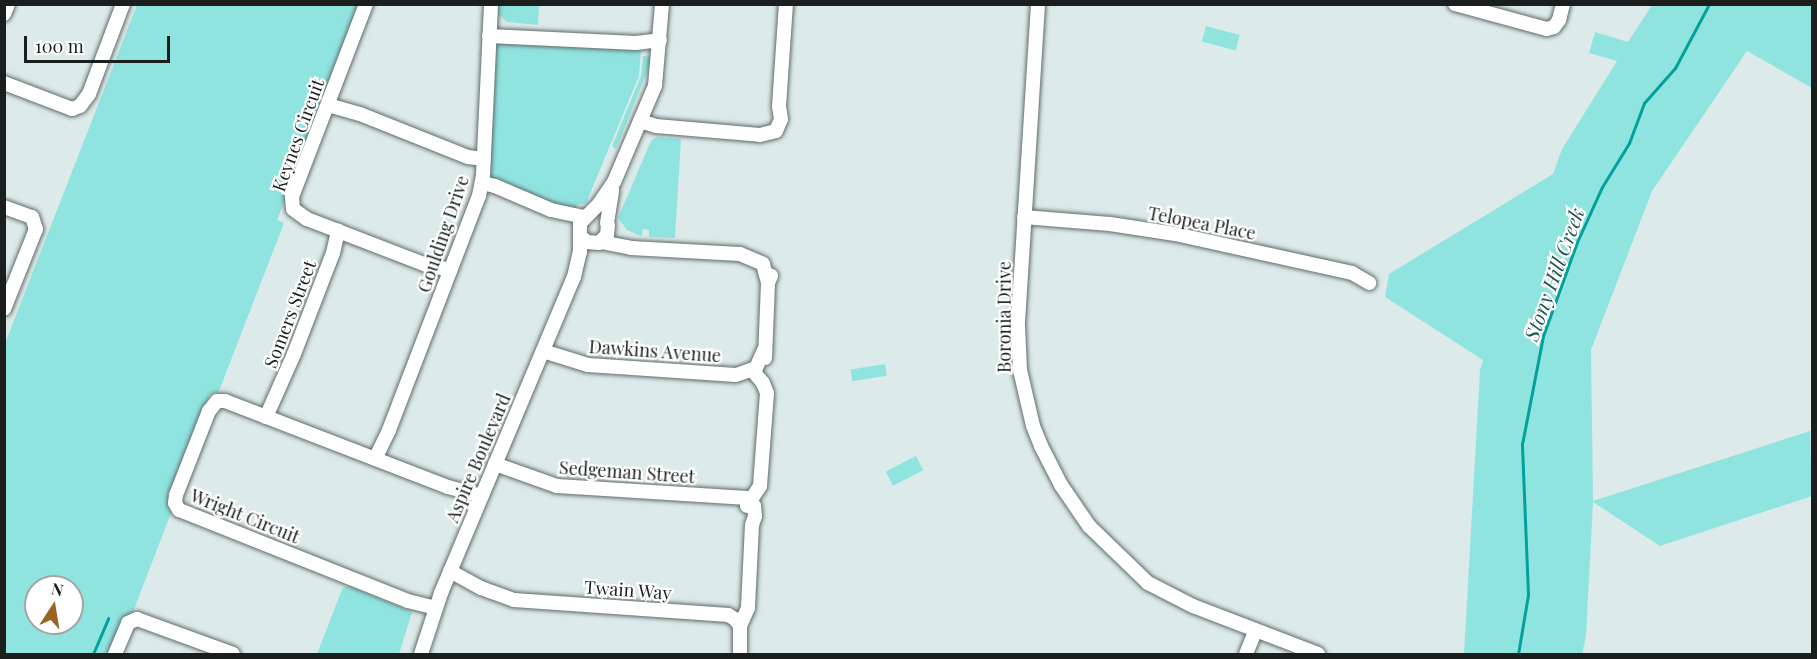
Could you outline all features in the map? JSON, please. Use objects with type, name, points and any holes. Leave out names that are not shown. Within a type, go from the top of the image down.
[{"type":"street","points":[[4,14],[8,4]]},
{"type":"street","points":[[4,83],[72,109],[80,106],[89,94],[123,4]]},
{"type":"street","name":"Keynes Circuit","points":[[366,4],[291,204],[300,216],[449,274]]},
{"type":"street","name":"Goulding Drive","points":[[378,460],[482,186],[490,4]]},
{"type":"street","points":[[599,243],[607,235],[614,182],[656,80],[662,4]]},
{"type":"street","points":[[642,117],[669,127],[750,132],[771,125],[779,106],[786,4]]},
{"type":"street","name":"Boronia Drive","points":[[1038,4],[1018,326],[1020,370],[1033,426],[1050,466],[1089,526],[1148,583],[1193,606],[1255,632],[1318,654]]},
{"type":"street","points":[[1455,4],[1548,28],[1554,27],[1559,20],[1563,4]]},
{"type":"street","points":[[489,33],[659,44]]},
{"type":"street","points":[[329,101],[468,157],[484,155]]},
{"type":"street","points":[[580,233],[580,223],[614,182]]},
{"type":"street","points":[[482,186],[504,191],[552,210],[601,217],[628,242],[643,248]]},
{"type":"street","points":[[4,207],[32,217],[36,229],[4,309]]},
{"type":"street","points":[[552,210],[580,233],[587,243],[740,254],[755,258],[763,264],[768,283],[764,350],[755,373],[767,393],[760,486],[749,503],[756,511],[752,525],[748,599],[738,622],[740,654]]},
{"type":"street","name":"Telopea Place","points":[[1024,217],[1110,224],[1175,234],[1352,273],[1369,283]]},
{"type":"street","name":"Somers Street","points":[[269,418],[342,232]]},
{"type":"street","name":"Aspire Boulevard","points":[[421,654],[434,611],[449,574],[574,277],[580,252],[580,233]]},
{"type":"street","name":"Aspire Boulevard","points":[[574,277],[599,243]]},
{"type":"street","name":"Dawkins Avenue","points":[[544,349],[588,365],[736,375],[755,373]]},
{"type":"street","name":"Wright Circuit","points":[[434,611],[177,508],[176,495],[214,403],[225,401],[480,500]]},
{"type":"street","name":"Sedgeman Street","points":[[496,462],[557,486],[740,496],[749,503]]},
{"type":"street","name":"Twain Way","points":[[449,574],[514,600],[722,614],[738,622]]},
{"type":"street","points":[[116,654],[128,623],[138,619],[233,654]]},
{"type":"street","points":[[1246,654],[1255,632]]},
{"type":"shaded area","points":[[137,5],[360,5],[277,220],[284,223],[219,391],[209,395],[169,501],[171,513],[133,612],[124,619],[109,654],[5,654],[4,346]]},
{"type":"shaded area","points":[[496,5],[539,5],[538,25],[507,22],[496,12]]},
{"type":"shaded area","points":[[1652,5],[1812,5],[1812,88],[1747,51],[1652,191],[1591,350],[1593,501],[1810,431],[1812,496],[1660,546],[1593,502],[1586,636],[1582,654],[1464,654],[1480,370],[1483,360],[1385,297],[1389,274],[1553,174],[1562,149],[1617,61],[1589,53],[1595,32],[1628,42]]},
{"type":"shaded area","points":[[1206,26],[1240,35],[1236,51],[1202,41]]},
{"type":"shaded area","points":[[499,41],[641,49],[639,76],[586,203],[577,205],[574,212],[492,181],[489,176],[495,46]]},
{"type":"shaded area","points":[[643,56],[651,57],[650,64],[616,149],[612,146],[641,76]]},
{"type":"shaded area","points":[[657,137],[681,139],[675,238],[649,237],[649,230],[643,229],[642,236],[638,235],[627,230],[618,218],[651,141]]},
{"type":"shaded area","points":[[885,364],[887,376],[852,381],[850,369]]},
{"type":"shaded area","points":[[916,456],[923,470],[893,486],[886,471]]},
{"type":"shaded area","points":[[343,587],[352,587],[412,612],[399,654],[317,654]]},
{"type":"waterway","name":"Stony Hill Creek","points":[[1518,654],[1528,595],[1522,444],[1543,336],[1577,242],[1602,187],[1629,143],[1644,103],[1675,68],[1709,4]]},
{"type":"waterway","points":[[93,654],[108,618]]}]
